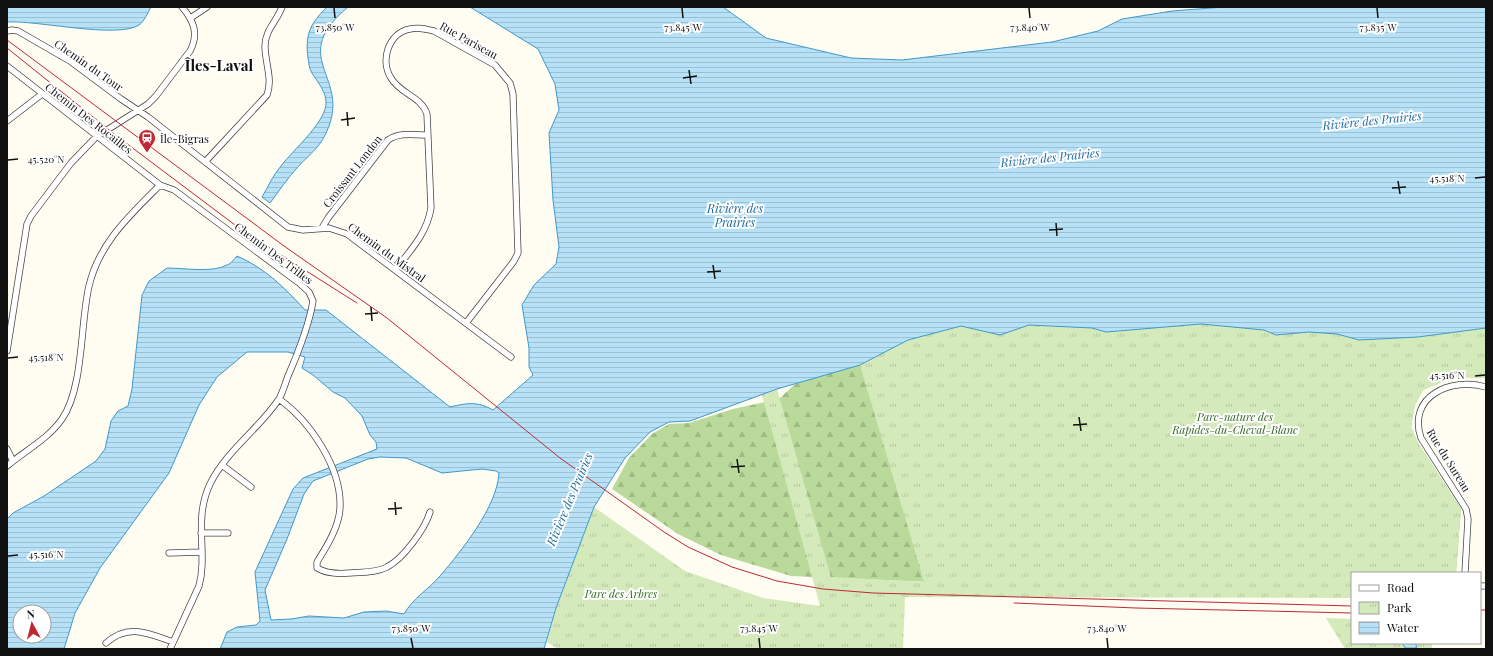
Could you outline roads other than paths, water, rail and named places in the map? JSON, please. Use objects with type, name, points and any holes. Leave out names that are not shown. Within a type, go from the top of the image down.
[{"type":"street","points":[[7,351],[27,224],[31,216],[62,173],[96,137],[138,110],[156,96],[190,51],[195,36],[192,18],[182,7]]},
{"type":"street","points":[[192,18],[207,7]]},
{"type":"street","points":[[205,162],[267,95],[270,83],[265,47],[266,38],[282,7]]},
{"type":"street","name":"Rue Pariseau","points":[[395,270],[424,233],[429,221],[431,208],[427,114],[425,108],[420,102],[396,86],[387,69],[386,58],[388,48],[394,38],[409,29],[424,29],[434,31],[495,65],[510,82],[513,94],[518,253],[514,261],[466,323]]},
{"type":"street","name":"Chemin du Tour","points":[[7,31],[18,31],[70,61],[138,110],[205,162]]},
{"type":"street","name":"Chemin Des Rocailles","points":[[7,66],[160,186]]},
{"type":"street","points":[[7,122],[42,94]]},
{"type":"street","name":"Croissant London","points":[[322,228],[347,192],[388,140],[403,134],[427,135]]},
{"type":"street","name":"Chemin du Mistral","points":[[205,162],[288,227],[303,230],[322,228],[339,230],[347,234],[511,357]]},
{"type":"street","points":[[7,466],[55,428],[65,413],[71,399],[76,377],[89,286],[98,260],[117,229],[160,186]]},
{"type":"street","name":"Chemin Des Trilles","points":[[160,186],[174,190],[306,288],[312,297],[311,308],[295,359],[279,399],[222,465],[205,496],[201,533],[202,577],[170,649]]},
{"type":"street","name":"Rue du Sureau","points":[[1464,572],[1468,519],[1466,509],[1421,438],[1418,428],[1418,419],[1423,403],[1434,393],[1459,384],[1476,384],[1486,387]]},
{"type":"street","points":[[279,399],[290,406],[318,438],[334,475],[340,494],[340,509],[337,523],[325,549],[316,562],[317,568],[324,572],[343,574],[369,572],[386,567],[400,558],[427,523],[430,512]]},
{"type":"street","points":[[7,449],[13,461]]},
{"type":"street","points":[[222,465],[251,487]]},
{"type":"street","points":[[201,533],[228,533]]},
{"type":"street","points":[[169,553],[201,552]]},
{"type":"street","points":[[106,643],[115,635],[129,631],[146,632],[173,642]]},
{"type":"water","points":[[7,7],[151,7],[139,25],[128,29],[95,30],[7,22]]},
{"type":"water","points":[[327,7],[348,7],[331,24],[322,40],[321,53],[323,66],[332,93],[333,108],[329,126],[323,140],[301,163],[270,203],[262,197],[271,181],[281,166],[314,129],[324,113],[326,100],[324,92],[310,68],[307,42],[313,24]]},
{"type":"water","name":"Rivière des Prairies","points":[[470,7],[723,7],[766,38],[851,58],[902,60],[1052,42],[1098,31],[1122,19],[1172,11],[1224,7],[1486,7],[1486,328],[1418,337],[1359,340],[1337,334],[1309,332],[1276,335],[1264,330],[1201,324],[1106,332],[1092,328],[1029,325],[1000,335],[961,326],[908,340],[860,365],[777,389],[690,421],[669,422],[650,432],[625,458],[594,507],[556,608],[544,649],[220,649],[227,632],[237,627],[256,625],[260,621],[255,572],[293,489],[303,478],[377,449],[376,442],[370,435],[362,416],[345,398],[333,392],[302,368],[305,357],[288,352],[247,352],[217,377],[199,405],[169,473],[100,568],[75,613],[64,649],[7,649],[7,519],[13,513],[44,496],[96,461],[105,449],[111,421],[118,411],[128,406],[132,389],[142,295],[149,281],[167,268],[198,270],[214,269],[231,263],[237,256],[257,266],[274,279],[305,310],[326,310],[450,407],[477,404],[493,410],[533,375],[529,367],[529,348],[522,305],[534,285],[556,264],[559,247],[553,200],[549,133],[559,110],[555,84],[538,49]],"holes":[[[380,457],[406,458],[442,473],[482,469],[496,471],[499,473],[497,486],[492,500],[477,528],[440,576],[412,603],[404,614],[386,611],[364,612],[344,618],[309,616],[271,620],[265,590],[304,494],[313,481],[368,459]]]},
{"type":"water","points":[[1403,644],[1416,644],[1417,647],[1414,649],[1406,649]]},
{"type":"tram line","points":[[7,40],[284,246],[387,318],[560,458],[664,532],[688,547],[732,567],[777,581],[823,589],[873,593],[1351,606]]},
{"type":"tram line","points":[[7,48],[118,137],[243,231],[357,303]]},
{"type":"tram line","points":[[1014,603],[1136,608],[1351,613]]},
{"type":"tram line","points":[[1481,610],[1486,610]]},
{"type":"place","name":"Île-Bigras","points":[[147,153]]},
{"type":"district","name":"Îles-Laval","points":[[219,65]]},
{"type":"park label","name":"Parc-nature des Rapides-du-Cheval-Blanc","points":[[1235,422]]},
{"type":"park label","name":"Parc des Arbres","points":[[621,593]]}]
